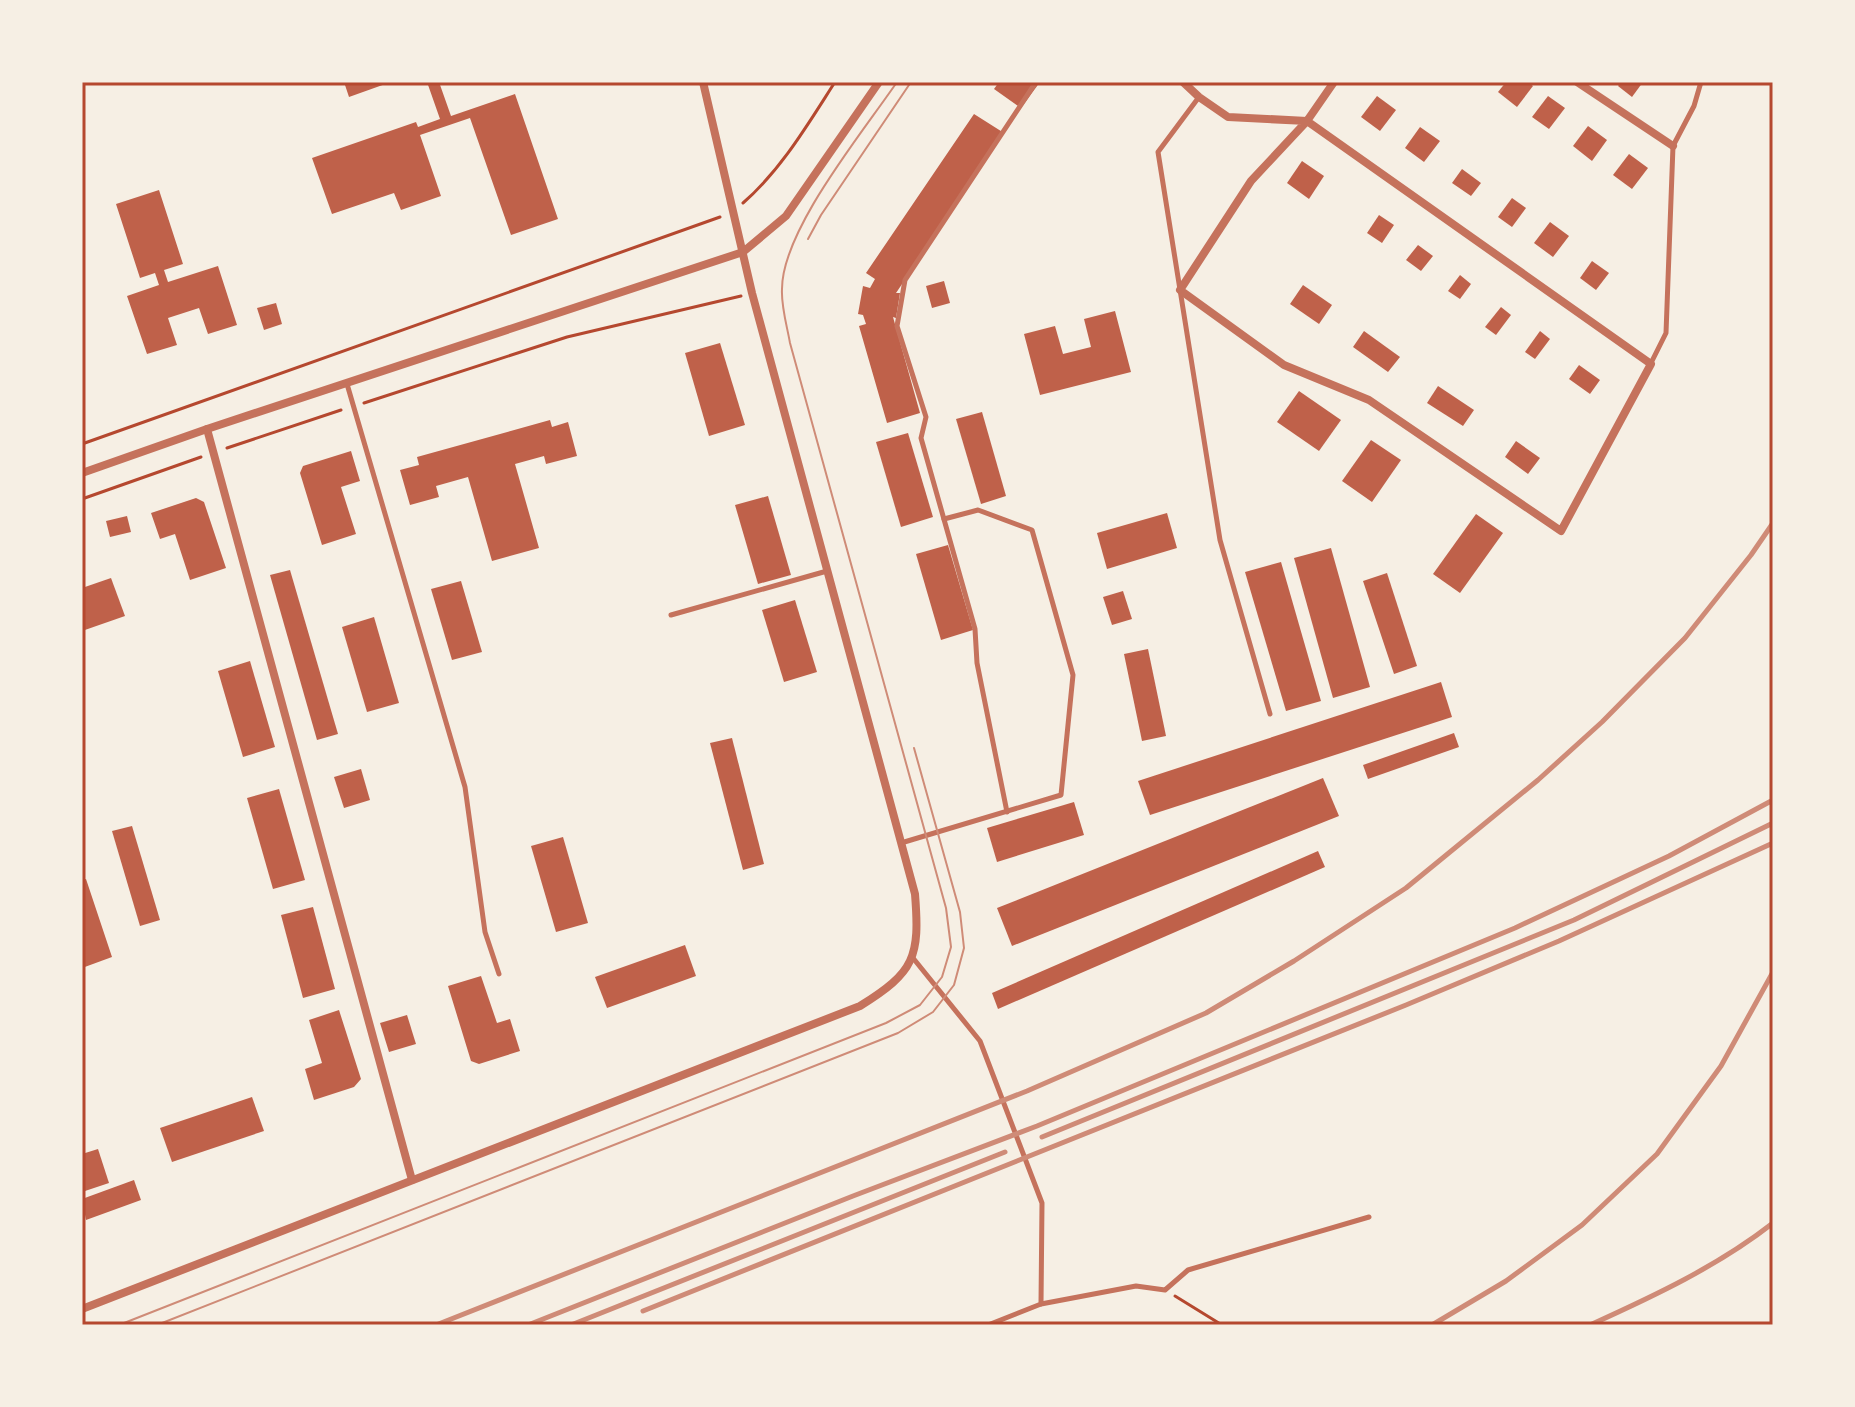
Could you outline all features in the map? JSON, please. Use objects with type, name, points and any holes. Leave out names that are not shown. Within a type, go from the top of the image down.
[{"type":"street","points":[[82,1309],[860,1006],[890,987],[913,958],[918,928],[915,894],[752,293],[703,82]]},
{"type":"street","points":[[82,473],[743,252],[786,216],[879,82]]},
{"type":"street","points":[[1183,82],[1228,117],[1307,121],[1651,364],[1561,531],[1369,400],[1284,365],[1180,290],[1251,181],[1307,121],[1334,82]]},
{"type":"street","points":[[1577,82],[1673,146]]},
{"type":"street","points":[[207,429],[412,1180]]},
{"type":"lane","points":[[1007,812],[977,663],[975,629],[921,438],[926,417],[897,326],[905,280],[1036,82]]},
{"type":"lane","points":[[1651,364],[1666,333],[1673,146],[1694,106],[1701,82]]},
{"type":"lane","points":[[1199,97],[1158,152],[1220,540],[1270,714]]},
{"type":"lane","points":[[347,383],[465,787],[485,932],[499,974]]},
{"type":"lane","points":[[901,843],[1061,795],[1073,675],[1032,530],[978,510],[944,519]]},
{"type":"lane","points":[[671,615],[828,571]]},
{"type":"lane","points":[[913,958],[980,1041],[1042,1203],[1041,1304]]},
{"type":"lane","points":[[988,1325],[1041,1304],[1136,1286],[1165,1290],[1188,1270],[1369,1217]]},
{"type":"path","points":[[82,444],[734,212],[761,188],[835,82]]},
{"type":"path","points":[[82,499],[213,452],[567,337],[752,293]]},
{"type":"path","points":[[1165,1290],[1222,1325]]},
{"type":"building","points":[[344,82],[391,82],[349,97]]},
{"type":"building","points":[[427,82],[439,82],[451,116],[515,94],[558,219],[511,235],[470,118],[420,135],[441,196],[401,210],[394,193],[332,214],[312,158],[416,122],[418,127],[440,119]]},
{"type":"building","points":[[999,82],[1040,82],[1021,108],[994,89]]},
{"type":"building","points":[[1506,82],[1528,82],[1533,86],[1517,107],[1498,92]]},
{"type":"building","points":[[1621,82],[1643,82],[1632,97],[1618,86]]},
{"type":"building","points":[[1377,96],[1396,110],[1380,131],[1361,117]]},
{"type":"building","points":[[1548,96],[1565,108],[1549,129],[1532,117]]},
{"type":"building","points":[[974,114],[1004,133],[896,293],[900,293],[896,318],[893,317],[920,413],[887,423],[859,326],[866,324],[863,315],[858,314],[863,286],[870,288],[875,279],[866,273]]},
{"type":"building","points":[[1588,126],[1607,140],[1592,161],[1573,146]]},
{"type":"building","points":[[1420,127],[1440,141],[1424,162],[1405,148]]},
{"type":"building","points":[[1629,154],[1648,168],[1632,189],[1613,175]]},
{"type":"building","points":[[1302,161],[1324,176],[1309,199],[1287,183]]},
{"type":"building","points":[[1462,169],[1481,183],[1471,196],[1452,183]]},
{"type":"building","points":[[159,190],[183,264],[164,270],[168,282],[218,266],[237,325],[208,334],[199,308],[168,318],[177,345],[147,354],[127,296],[159,285],[155,273],[140,278],[116,204]]},
{"type":"building","points":[[1512,198],[1526,208],[1512,227],[1498,217]]},
{"type":"building","points":[[1379,215],[1394,225],[1382,243],[1367,233]]},
{"type":"building","points":[[1550,222],[1569,236],[1553,257],[1534,243]]},
{"type":"building","points":[[1418,245],[1433,256],[1421,271],[1406,260]]},
{"type":"building","points":[[1592,261],[1609,273],[1596,290],[1580,278]]},
{"type":"building","points":[[1460,275],[1471,284],[1460,299],[1448,291]]},
{"type":"building","points":[[944,281],[950,303],[932,308],[926,286]]},
{"type":"building","points":[[1303,285],[1332,305],[1319,324],[1290,304]]},
{"type":"building","points":[[276,303],[282,324],[264,330],[257,308]]},
{"type":"building","points":[[1501,307],[1511,315],[1496,335],[1485,327]]},
{"type":"building","points":[[1115,311],[1131,372],[1040,395],[1024,334],[1055,326],[1063,354],[1091,347],[1084,319]]},
{"type":"building","points":[[1364,331],[1400,357],[1388,372],[1353,347]]},
{"type":"building","points":[[1540,331],[1550,339],[1535,359],[1525,352]]},
{"type":"building","points":[[720,343],[745,425],[709,436],[685,353]]},
{"type":"building","points":[[1579,365],[1600,380],[1590,394],[1569,379]]},
{"type":"building","points":[[1438,386],[1474,410],[1463,426],[1427,403]]},
{"type":"building","points":[[1299,391],[1341,420],[1319,451],[1277,422]]},
{"type":"building","points":[[982,412],[1006,496],[981,504],[956,419]]},
{"type":"building","points":[[550,420],[552,427],[568,422],[577,456],[546,464],[544,456],[515,464],[539,548],[492,561],[468,477],[436,486],[439,497],[410,505],[400,470],[419,465],[417,457]]},
{"type":"building","points":[[908,433],[933,517],[901,527],[876,442]]},
{"type":"building","points":[[1371,440],[1401,460],[1372,502],[1342,481]]},
{"type":"building","points":[[1516,441],[1540,458],[1528,474],[1505,457]]},
{"type":"building","points":[[351,451],[360,481],[341,487],[356,534],[322,545],[300,473],[303,466]]},
{"type":"building","points":[[768,496],[791,575],[758,584],[735,505]]},
{"type":"building","points":[[196,498],[204,502],[226,568],[190,580],[175,534],[160,539],[151,513]]},
{"type":"building","points":[[1167,513],[1177,548],[1107,569],[1097,533]]},
{"type":"building","points":[[1476,514],[1503,533],[1460,593],[1433,574]]},
{"type":"building","points":[[127,516],[131,532],[110,537],[106,521]]},
{"type":"building","points":[[948,545],[973,630],[941,640],[916,554]]},
{"type":"building","points":[[1331,548],[1370,687],[1333,698],[1294,558]]},
{"type":"building","points":[[1281,562],[1321,701],[1286,711],[1245,572]]},
{"type":"building","points":[[290,570],[338,734],[317,740],[270,575]]},
{"type":"building","points":[[1387,573],[1417,666],[1394,674],[1363,581]]},
{"type":"building","points":[[111,578],[125,616],[82,631],[82,588]]},
{"type":"building","points":[[461,581],[482,652],[452,660],[431,589]]},
{"type":"building","points":[[1123,591],[1132,619],[1112,625],[1103,597]]},
{"type":"building","points":[[795,600],[817,672],[784,682],[762,610]]},
{"type":"building","points":[[374,617],[399,703],[367,712],[342,627]]},
{"type":"building","points":[[1148,649],[1166,736],[1142,741],[1124,654]]},
{"type":"building","points":[[250,661],[275,747],[243,757],[218,671]]},
{"type":"building","points":[[1441,682],[1452,717],[1150,815],[1138,781]]},
{"type":"building","points":[[1454,733],[1459,747],[1368,779],[1363,765]]},
{"type":"building","points":[[732,738],[764,864],[743,870],[710,743]]},
{"type":"building","points":[[361,769],[370,800],[344,808],[334,777]]},
{"type":"building","points":[[1323,778],[1339,816],[1012,946],[997,908]]},
{"type":"building","points":[[279,789],[305,880],[273,889],[247,798]]},
{"type":"building","points":[[1074,802],[1084,835],[997,862],[987,828]]},
{"type":"building","points":[[132,826],[160,920],[140,926],[112,831]]},
{"type":"building","points":[[563,837],[588,923],[556,932],[531,846]]},
{"type":"building","points":[[1318,851],[1325,867],[998,1009],[992,993]]},
{"type":"building","points":[[86,879],[112,957],[82,968],[82,880]]},
{"type":"building","points":[[313,907],[335,989],[303,998],[281,915]]},
{"type":"building","points":[[685,945],[696,976],[607,1008],[595,977]]},
{"type":"building","points":[[481,976],[497,1023],[510,1019],[520,1051],[479,1064],[471,1061],[448,986]]},
{"type":"building","points":[[339,1010],[361,1079],[354,1087],[314,1100],[305,1069],[322,1063],[309,1020]]},
{"type":"building","points":[[407,1015],[416,1044],[389,1052],[380,1023]]},
{"type":"building","points":[[252,1097],[264,1131],[172,1162],[160,1128]]},
{"type":"building","points":[[98,1149],[109,1183],[82,1192],[82,1154]]},
{"type":"building","points":[[134,1180],[141,1200],[86,1220],[82,1199]]},
{"type":"tram line","points":[[119,1325],[886,1023],[920,1005],[942,977],[951,947],[946,908],[790,343],[782,296],[786,265],[809,211],[897,82]]},
{"type":"tram line","points":[[808,239],[911,82]]},
{"type":"tram line","points":[[157,1325],[898,1033],[933,1012],[954,985],[964,948],[960,912],[914,748]]},
{"type":"railway","points":[[436,1325],[1027,1091],[1206,1013],[1294,961],[1406,888],[1538,780],[1602,722],[1685,638],[1773,523]]},
{"type":"railway","points":[[528,1325],[1037,1126],[1515,928],[1669,856],[1773,800]]},
{"type":"railway","points":[[1042,1137],[1574,920],[1773,823]]},
{"type":"railway","points":[[643,1311],[1406,1005],[1559,941],[1773,843]]},
{"type":"railway","points":[[1432,1325],[1506,1281],[1582,1225],[1657,1154],[1721,1066],[1773,972]]},
{"type":"railway","points":[[571,1325],[1005,1152]]},
{"type":"railway","points":[[1590,1325],[1708,1267],[1773,1223]]}]
